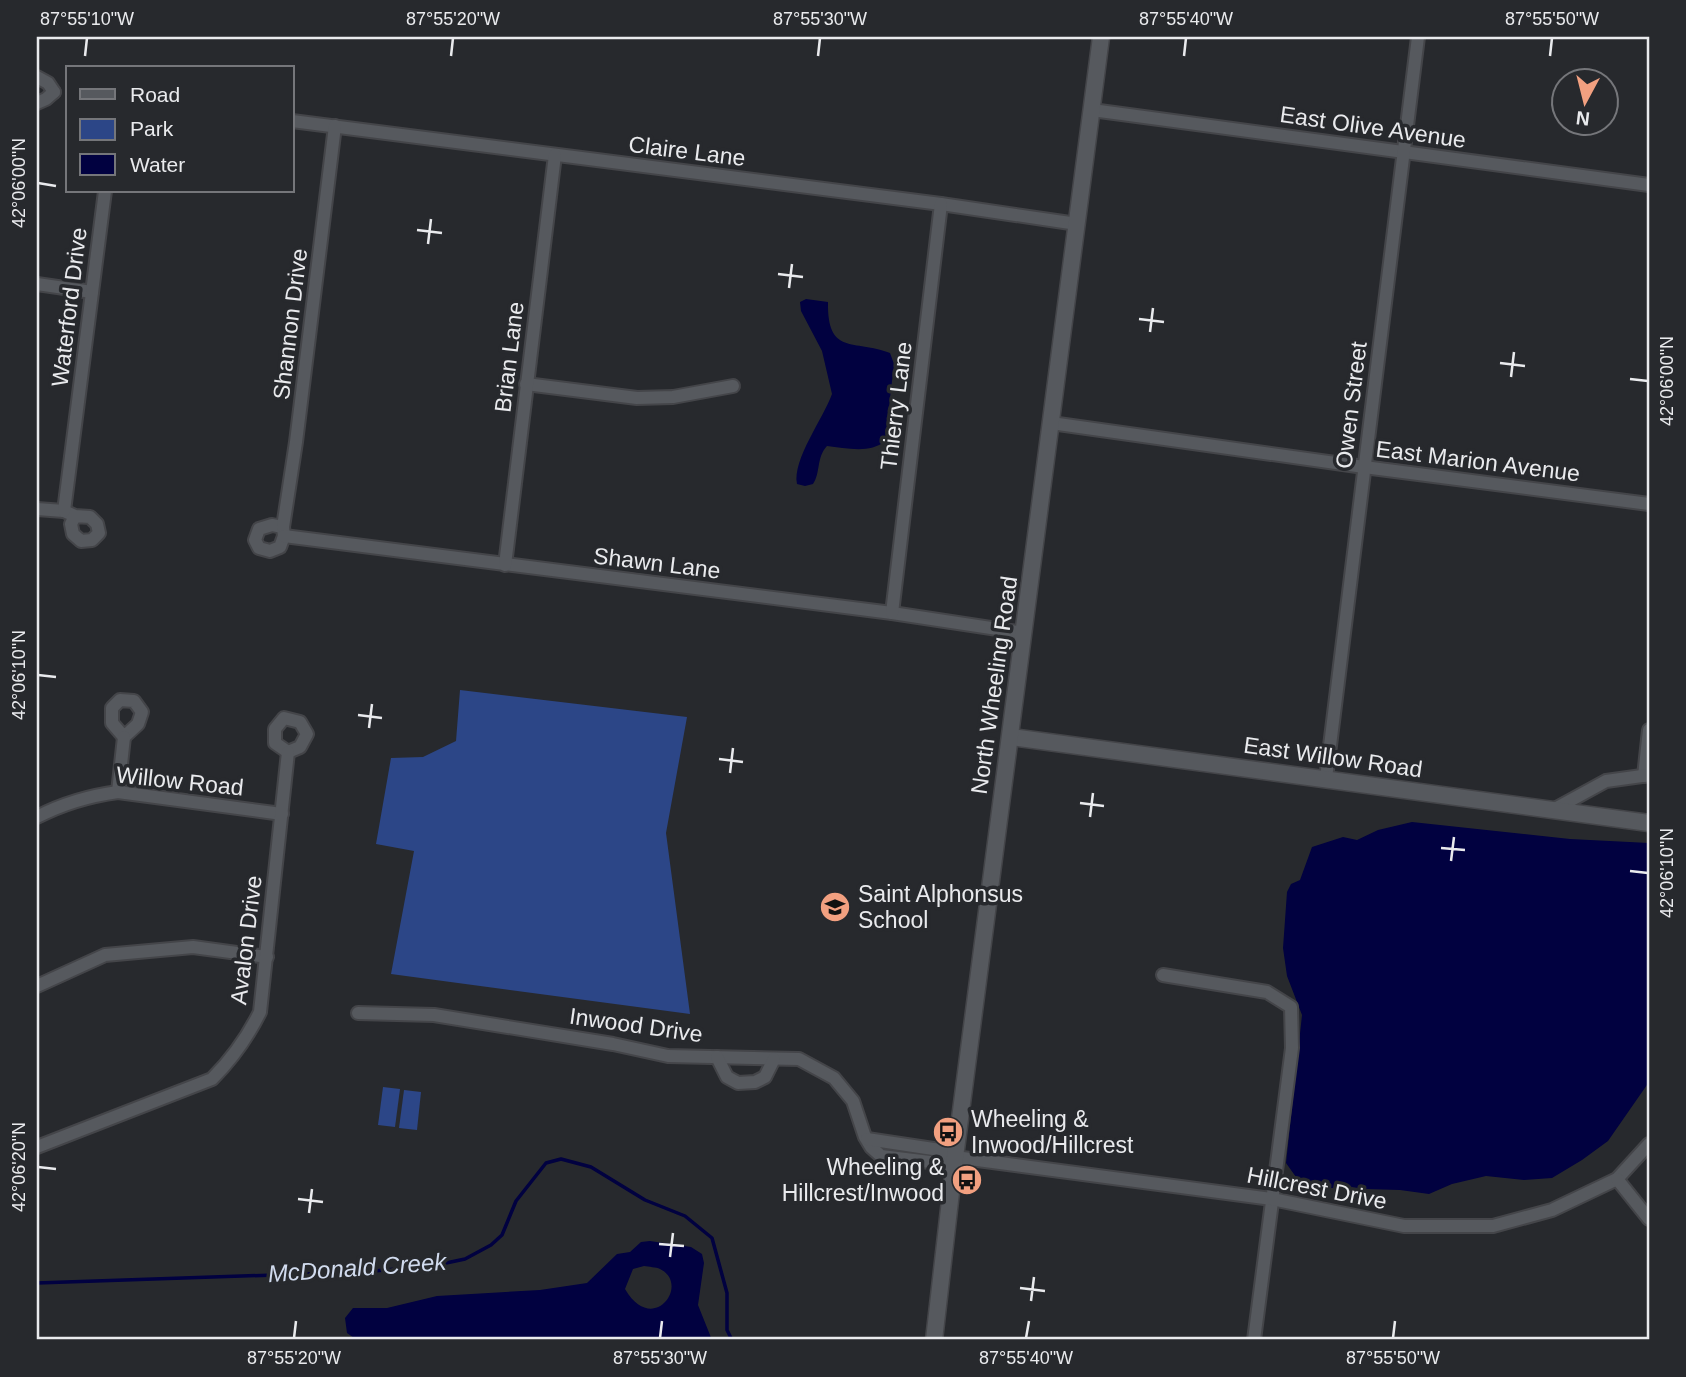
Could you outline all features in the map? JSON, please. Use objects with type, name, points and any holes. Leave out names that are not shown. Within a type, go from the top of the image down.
[{"type":"main road","name":"North Wheeling Road","points":[[934,1340],[955,1157],[1101,37]]},
{"type":"main road","name":"East Willow Road","points":[[1011,737],[1649,823]]},
{"type":"street","name":"Owen Street","points":[[1326,778],[1418,37]]},
{"type":"street","points":[[37,77],[48,83],[54,92],[66,94]]},
{"type":"street","points":[[37,103],[54,92]]},
{"type":"street","name":"East Olive Avenue","points":[[1092,110],[1649,185]]},
{"type":"street","name":"Claire Lane","points":[[294,121],[941,204],[1077,224]]},
{"type":"street","name":"Shannon Drive","points":[[284,532],[335,126]]},
{"type":"street","name":"Brian Lane","points":[[505,565],[555,155]]},
{"type":"street","name":"Waterford Drive","points":[[37,509],[70,514],[105,192]]},
{"type":"street","name":"Thierry Lane","points":[[892,613],[941,204]]},
{"type":"street","points":[[37,284],[92,292]]},
{"type":"street","points":[[526,384],[637,397],[691,395],[733,386]]},
{"type":"street","name":"East Marion Avenue","points":[[1051,423],[1649,504]]},
{"type":"street","name":"Shawn Lane","points":[[284,532],[505,565],[892,613],[1024,633]]},
{"type":"street","points":[[1553,810],[1606,781],[1646,775],[1649,730]]},
{"type":"street","points":[[118,792],[124,737]]},
{"type":"street","name":"Avalon Drive","points":[[37,1147],[212,1079],[232,1059],[248,1037],[260,1012],[288,752]]},
{"type":"street","name":"Willow Road","points":[[37,817],[63,804],[118,792],[282,814]]},
{"type":"street","points":[[37,986],[105,955],[193,947],[267,957]]},
{"type":"street","points":[[1163,975],[1267,992],[1291,1007],[1292,1048],[1254,1340]]},
{"type":"street","name":"Inwood Drive","points":[[358,1013],[434,1015],[613,1044],[668,1056],[799,1059],[834,1078],[853,1101],[865,1138],[881,1156],[938,1163],[955,1157]]},
{"type":"street","points":[[716,1057],[727,1077],[738,1083],[755,1083],[765,1077],[774,1059]]},
{"type":"street","name":"Hillcrest Drive","points":[[955,1157],[1272,1199],[1404,1226],[1493,1226],[1552,1210],[1617,1179],[1649,1144]]},
{"type":"street","points":[[1617,1179],[1649,1219]]},
{"type":"green space","points":[[460,690],[687,717],[666,833],[690,1014],[391,974],[414,851],[376,844],[391,758],[423,757],[456,741]]},
{"type":"green space","points":[[383,1087],[400,1089],[395,1127],[378,1125]]},
{"type":"green space","points":[[404,1090],[421,1092],[417,1130],[399,1128]]},
{"type":"water","points":[[806,299],[828,302],[832,331],[838,338],[854,345],[890,353],[894,364],[885,441],[865,449],[827,446],[821,455],[813,484],[805,486],[797,484],[799,463],[832,394],[822,351],[801,311],[800,302]]},
{"type":"water","points":[[1412,822],[1570,839],[1649,843],[1649,1082],[1608,1141],[1552,1178],[1524,1180],[1486,1176],[1452,1184],[1429,1194],[1400,1190],[1331,1188],[1296,1177],[1286,1163],[1302,1015],[1287,976],[1283,948],[1287,892],[1291,884],[1300,880],[1312,847],[1343,837],[1357,840],[1378,830]]},
{"type":"water","points":[[641,1242],[691,1247],[702,1254],[704,1263],[698,1305],[712,1340],[357,1340],[347,1333],[345,1318],[353,1308],[387,1308],[437,1296],[540,1290],[587,1283],[617,1254],[630,1252]],"holes":[[[644,1266],[660,1269],[669,1276],[672,1285],[665,1303],[657,1308],[647,1308],[636,1303],[625,1289],[633,1269]]]},
{"type":"waterway","name":"McDonald Creek","points":[[37,1283],[362,1272],[432,1266],[465,1259],[491,1245],[502,1235],[516,1201],[546,1163],[561,1159],[591,1167],[645,1200],[685,1216],[712,1238],[727,1293],[727,1330],[732,1340]]},
{"type":"place","name":"Saint Alphonsus School","points":[[835,907]]},
{"type":"place","name":"Wheeling & Inwood/Hillcrest","points":[[948,1132]]},
{"type":"place","name":"Wheeling & Hillcrest/Inwood","points":[[967,1180]]}]
